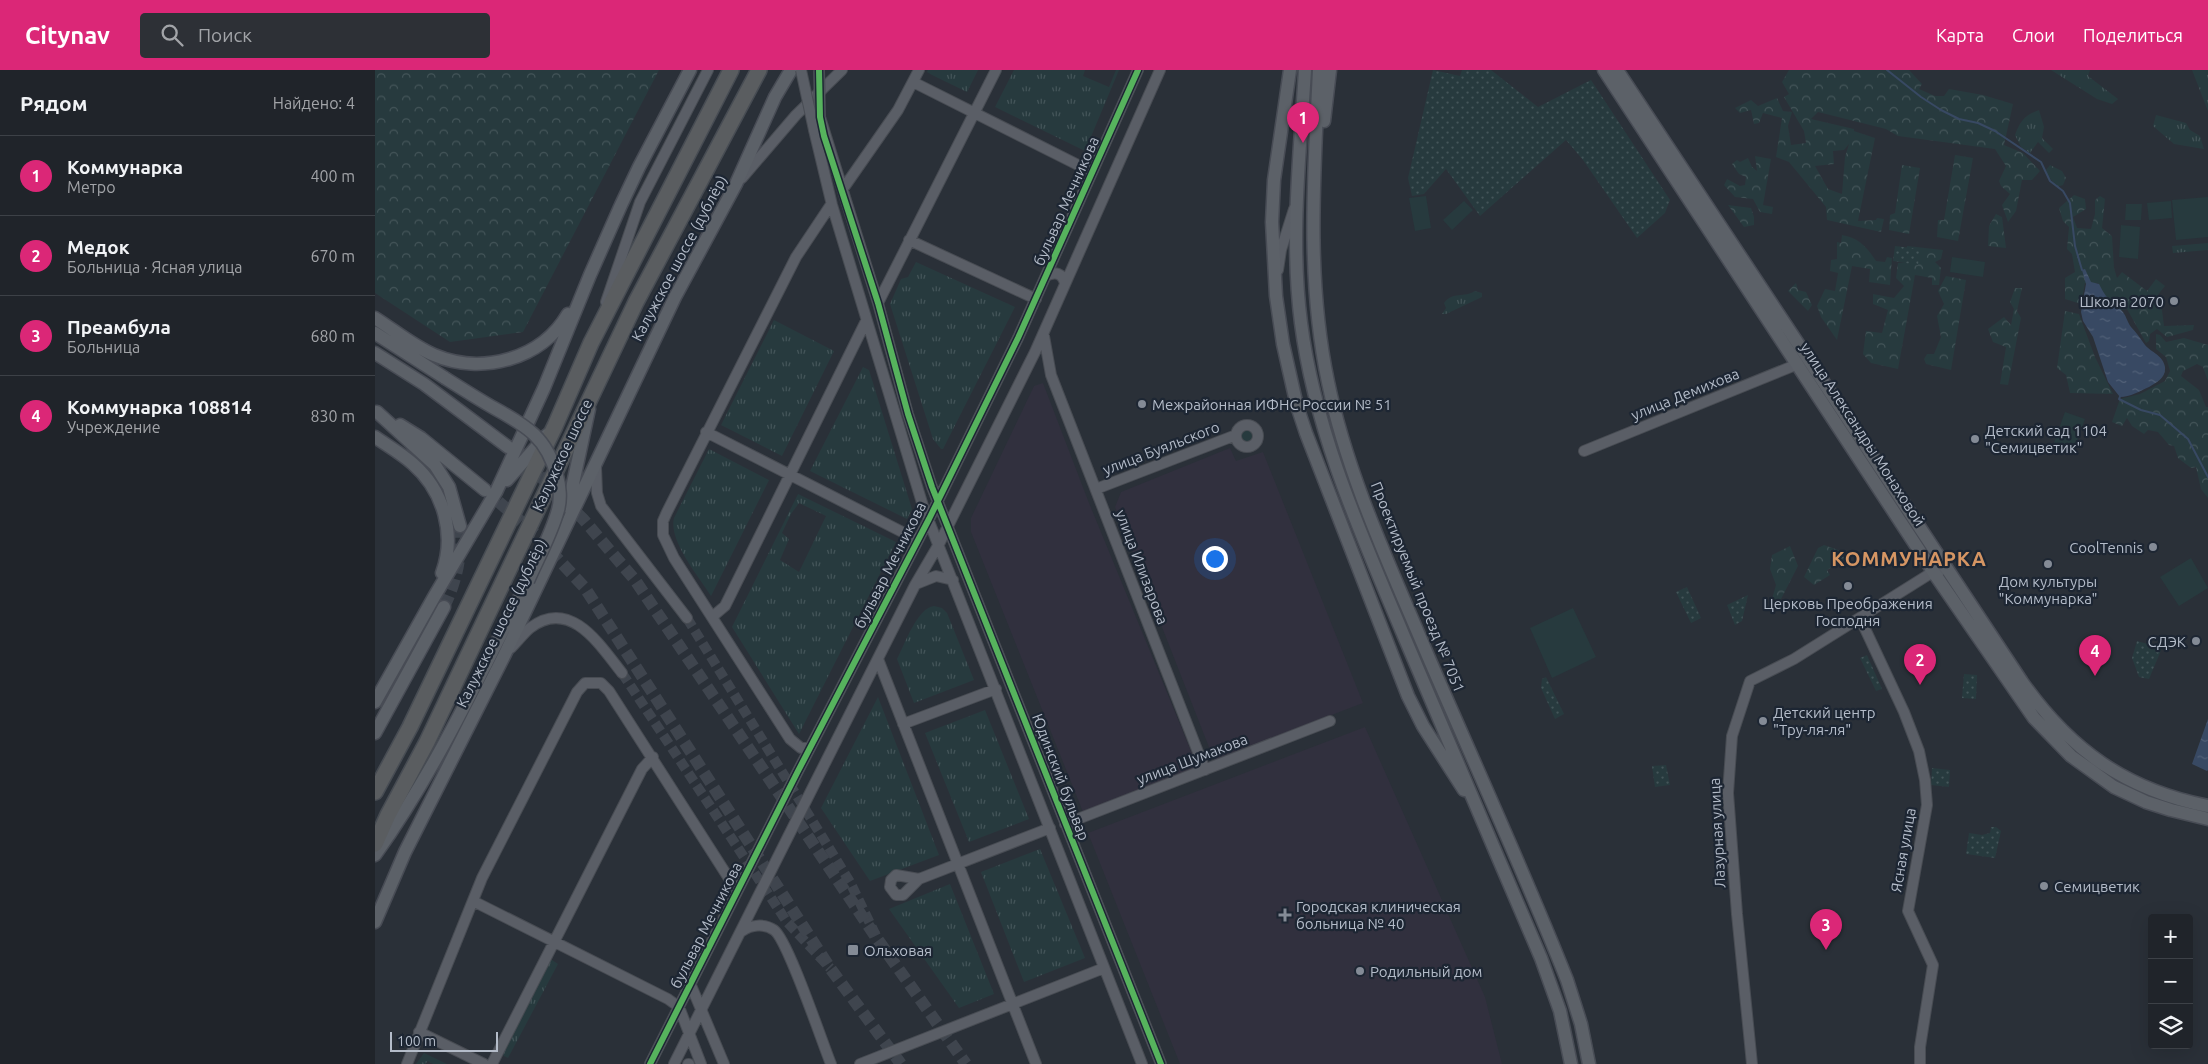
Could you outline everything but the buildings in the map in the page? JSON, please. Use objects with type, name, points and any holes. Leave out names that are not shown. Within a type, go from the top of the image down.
[{"type":"highway","name":"Калужское шоссе","points":[[375,792],[410,727],[555,426],[591,343],[705,117],[731,70]]},
{"type":"highway","name":"Калужское шоссе","points":[[375,844],[388,815],[431,734],[636,302],[759,70]]},
{"type":"main road","points":[[375,702],[434,597],[544,388],[590,275],[639,167],[690,70]]},
{"type":"main road","points":[[705,117],[723,70]]},
{"type":"main road","name":"Калужское шоссе (дублёр)","points":[[375,922],[405,852],[505,654],[675,296],[736,184],[775,97],[791,70]]},
{"type":"main road","points":[[1290,70],[1277,156],[1273,202],[1273,249],[1276,296],[1283,344],[1297,406],[1379,625],[1408,696],[1453,777],[1474,804]]},
{"type":"main road","name":"Проектируемый проезд № 7051","points":[[1305,70],[1296,241],[1300,322],[1318,409],[1369,555],[1552,985],[1566,1034],[1571,1064]]},
{"type":"main road","name":"Проектируемый проезд № 7051","points":[[1319,70],[1313,211],[1316,303],[1328,381],[1340,429],[1385,556],[1575,1000],[1589,1064]]},
{"type":"main road","points":[[1315,167],[1330,70]]},
{"type":"main road","name":"улица Александры Монаховой","points":[[1604,70],[1934,573],[2023,705],[2046,732],[2071,756],[2099,778],[2130,794],[2171,810],[2208,819]]},
{"type":"main road","name":"улица Александры Монаховой","points":[[1617,70],[2032,696],[2072,741],[2105,767],[2135,783],[2175,798],[2208,806]]},
{"type":"main road","points":[[375,318],[421,348],[443,358],[466,363],[503,361],[529,351],[555,332],[571,310],[590,275]]},
{"type":"main road","points":[[375,332],[445,378],[518,420],[534,433],[554,463],[559,484],[558,508],[550,533],[528,581],[452,730],[406,812],[375,855]]},
{"type":"main road","points":[[375,353],[424,384],[508,447]]},
{"type":"main road","points":[[562,533],[594,388]]},
{"type":"main road","points":[[376,411],[421,438],[491,491]]},
{"type":"main road","points":[[376,411],[435,466],[449,487],[460,526]]},
{"type":"main road","points":[[491,491],[555,426]]},
{"type":"main road","points":[[375,437],[414,464],[434,490],[443,508],[449,540],[448,554],[434,597]]},
{"type":"main road","points":[[375,733],[444,607]]},
{"type":"street","points":[[591,343],[640,202],[708,70]]},
{"type":"street","name":"Юдинский бульвар","points":[[801,70],[832,205],[923,506],[1142,1064]]},
{"type":"street","name":"Юдинский бульвар","points":[[819,70],[820,117],[878,303],[908,414],[937,500],[1161,1064]]},
{"type":"street","points":[[736,184],[796,115],[842,70]]},
{"type":"street","points":[[845,186],[877,142],[919,70]]},
{"type":"street","points":[[878,303],[996,70]]},
{"type":"street","name":"бульвар Мечникова","points":[[650,1064],[810,748],[929,519],[1046,276],[1138,70]]},
{"type":"street","points":[[674,1064],[915,585],[939,544],[1028,367],[1160,70]]},
{"type":"street","points":[[913,82],[1092,172]]},
{"type":"street","points":[[1276,296],[1281,250],[1297,199]]},
{"type":"street","points":[[810,748],[801,748],[789,739],[674,558],[666,544],[663,531],[667,512],[795,257],[830,206]]},
{"type":"street","points":[[909,240],[1035,299]]},
{"type":"street","points":[[1046,276],[1052,273],[1058,274],[1063,278],[1065,284]]},
{"type":"street","points":[[868,274],[880,279],[890,278]]},
{"type":"street","points":[[712,617],[725,606],[866,321]]},
{"type":"street","name":"улица Илизарова","points":[[1043,334],[1051,375],[1205,770]]},
{"type":"street","points":[[853,350],[863,348],[876,354]]},
{"type":"street","name":"улица Демихова","points":[[1584,451],[1798,364]]},
{"type":"street","points":[[1028,367],[1040,365],[1051,375]]},
{"type":"street","points":[[706,432],[918,540]]},
{"type":"street","name":"улица Буяльского","points":[[1096,489],[1236,435]]},
{"type":"street","points":[[597,459],[595,476],[601,506],[687,618]]},
{"type":"street","name":"Лазурная улица","points":[[1752,1064],[1727,793],[1732,736],[1750,681],[1794,659],[1934,573],[1947,569]]},
{"type":"street","points":[[915,585],[936,576],[953,580]]},
{"type":"street","name":"Ясная улица","points":[[1860,618],[1904,712],[1919,752],[1925,780],[1927,804],[1908,911],[1933,965],[1919,1047],[1920,1064]]},
{"type":"street","points":[[505,654],[529,629],[541,621],[553,619],[567,620],[588,631],[622,673]]},
{"type":"street","points":[[878,659],[1036,1064]]},
{"type":"street","points":[[407,1064],[473,901],[502,838],[560,723],[582,685],[597,682],[606,687],[653,757],[737,891]]},
{"type":"street","points":[[903,724],[996,688]]},
{"type":"street","name":"улица Шумакова","points":[[1065,824],[1330,721]]},
{"type":"street","points":[[492,1064],[642,769],[653,757]]},
{"type":"street","points":[[919,879],[1050,828]]},
{"type":"street","points":[[473,901],[668,999],[679,1007],[701,1064]]},
{"type":"street","points":[[741,931],[749,927],[762,926],[771,928],[778,934],[788,954],[831,1064]]},
{"type":"street","points":[[860,1064],[1104,968]]},
{"type":"street","points":[[690,983],[724,1064]]},
{"type":"street","points":[[419,1032],[484,1064]]},
{"type":"street","points":[[1587,1050],[1593,1064]]},
{"type":"shaded area","points":[[1043,383],[1089,503],[1198,768],[1083,812],[971,532],[971,518],[1034,386]]},
{"type":"shaded area","points":[[1230,448],[1236,461],[1263,452],[1363,703],[1214,760],[1115,507],[1121,492]]},
{"type":"shaded area","name":"Городская клиническая больница № 40","points":[[1365,727],[1485,997],[1502,1064],[1180,1064],[1088,833]]},
{"type":"green space","points":[[375,70],[659,70],[523,332],[450,342],[375,293]]},
{"type":"green space","points":[[928,70],[978,70],[967,92],[932,75],[927,72]]},
{"type":"green space","points":[[1014,70],[1085,70],[1083,76],[1109,87],[1116,70],[1119,70],[1085,151],[995,107]]},
{"type":"green space","points":[[1433,70],[1460,76],[1462,70],[1491,70],[1538,107],[1591,80],[1670,200],[1665,213],[1637,238],[1583,160],[1566,140],[1480,216],[1446,169],[1424,194],[1412,196],[1408,178]]},
{"type":"green space","points":[[1789,70],[1909,70],[1922,84],[1919,89],[1935,96],[1944,96],[1949,89],[1983,95],[2013,104],[2004,145],[2023,153],[2040,171],[2032,180],[2022,180],[2016,211],[2008,222],[2002,205],[2010,194],[2001,186],[1999,181],[2006,166],[1995,149],[1898,136],[1886,129],[1818,112],[1811,119],[1854,129],[1854,131],[1875,138],[1858,221],[1876,220],[1877,218],[1884,219],[1881,232],[1827,220],[1826,207],[1789,162],[1776,157],[1782,118],[1763,113],[1759,123],[1754,124],[1751,110],[1740,113],[1735,108],[1751,100],[1758,106],[1777,98],[1783,111],[1792,112],[1788,126],[1791,145],[1806,143],[1804,131],[1784,97],[1789,94],[1782,82]],"holes":[[[1849,144],[1845,157],[1842,194],[1828,189],[1815,166],[1834,164],[1833,151],[1844,150]]]},
{"type":"green space","points":[[2051,70],[2090,70],[2088,76],[2118,99],[2112,104],[2097,99]]},
{"type":"green space","points":[[2192,70],[2208,70],[2208,111]]},
{"type":"green space","points":[[2039,110],[2044,127],[2042,138],[2053,149],[2049,153],[2038,142],[2030,153],[2021,147],[2015,135],[2024,119]]},
{"type":"green space","points":[[2156,115],[2186,123],[2190,130],[2200,136],[2204,149],[2174,144],[2153,126]]},
{"type":"green space","points":[[1955,155],[1973,158],[1958,241],[1937,237],[1938,220],[1944,220]]},
{"type":"green space","points":[[1755,156],[1771,159],[1763,205],[1773,207],[1772,214],[1760,212],[1753,199],[1735,197],[1724,185],[1727,179],[1740,186],[1745,185],[1746,177],[1739,174],[1732,164],[1737,160],[1740,162],[1748,158],[1752,167],[1757,171]]},
{"type":"green space","points":[[1902,165],[1920,168],[1909,234],[1889,230],[1890,215],[1895,213]]},
{"type":"green space","points":[[2050,165],[2062,171],[2066,178],[2063,185],[2057,187],[2048,176],[2046,170]]},
{"type":"green space","points":[[2074,195],[2085,199],[2086,209],[2073,217],[2077,228],[2091,229],[2095,214],[2095,200],[2100,196],[2105,199],[2102,228],[2112,236],[2114,268],[2117,278],[2122,272],[2147,291],[2156,279],[2165,286],[2152,302],[2162,310],[2164,326],[2194,325],[2193,330],[2167,337],[2157,329],[2150,334],[2149,341],[2146,343],[2127,309],[2112,312],[2109,309],[2098,283],[2085,283],[2081,304],[2065,299],[2065,278],[2075,272],[2072,254],[2067,249],[2069,227],[2063,221],[2059,208]]},
{"type":"green space","points":[[1426,196],[1431,228],[1415,231],[1409,198]]},
{"type":"green space","points":[[2208,197],[2208,237],[2176,240],[2172,200]]},
{"type":"green space","points":[[1464,201],[1473,210],[1452,230],[1443,220]]},
{"type":"green space","points":[[2171,201],[2172,218],[2149,220],[2147,203]]},
{"type":"green space","points":[[2126,204],[2142,204],[2141,220],[2125,220]]},
{"type":"green space","points":[[1728,205],[1751,208],[1754,225],[1744,227]]},
{"type":"green space","points":[[1996,214],[2002,217],[2006,248],[1988,246],[1989,226]]},
{"type":"green space","points":[[2121,225],[2140,227],[2138,259],[2119,257]]},
{"type":"green space","points":[[1842,235],[1853,238],[1862,244],[1876,261],[1885,262],[1887,257],[1892,258],[1890,285],[1869,282],[1870,269],[1852,266],[1837,340],[1821,317],[1817,306],[1825,289],[1835,291],[1838,273],[1830,271],[1831,260],[1837,259],[1837,242],[1841,243]]},
{"type":"green space","points":[[2208,243],[2208,250],[2173,253],[2172,246]]},
{"type":"green space","points":[[1895,246],[1920,249],[1918,265],[1893,261]]},
{"type":"green space","points":[[1907,246],[1943,250],[1941,259],[1935,262],[1941,268],[1939,285],[1932,285],[1932,278],[1915,275],[1898,369],[1871,363],[1863,354],[1866,331],[1882,333],[1888,310],[1873,304],[1873,294],[1894,298],[1904,286],[1896,278],[1898,263],[1913,262],[1906,256]]},
{"type":"green space","points":[[1952,257],[1985,262],[1983,277],[1950,272]]},
{"type":"green space","points":[[916,262],[1015,307],[943,449],[933,439],[890,304],[901,279],[908,277]]},
{"type":"green space","points":[[1946,276],[1966,280],[1951,370],[1926,364],[1924,359],[1927,354],[1934,354],[1941,337],[1937,316],[1944,304],[1938,291]]},
{"type":"green space","points":[[1796,283],[1798,290],[1806,292],[1812,305],[1808,311],[1788,291]]},
{"type":"green space","points":[[2015,288],[2022,288],[2017,311],[2021,318],[2008,385],[2000,384],[2006,347],[1993,342],[1988,329],[2004,317],[2011,325],[2014,309],[2010,302]]},
{"type":"green space","points":[[1475,291],[1482,293],[1482,297],[1446,314],[1442,314],[1446,308],[1444,303],[1447,299]]},
{"type":"green space","points":[[2065,311],[2079,314],[2095,357],[2113,394],[2070,393],[2066,375],[2057,368]]},
{"type":"green space","points":[[774,320],[834,351],[782,456],[721,425]]},
{"type":"green space","points":[[2156,334],[2160,335],[2166,342],[2184,338],[2208,345],[2208,381],[2203,367],[2197,364],[2183,371],[2181,376],[2199,390],[2206,407],[2208,407],[2208,498],[2201,489],[2196,467],[2191,468],[2178,458],[2174,446],[2169,445],[2158,432],[2148,430],[2144,434],[2132,426],[2127,418],[2122,426],[2112,422],[2120,399],[2140,394],[2165,381],[2170,371],[2166,357],[2156,349]]},
{"type":"green space","points":[[863,367],[869,370],[912,509],[907,519],[810,471]]},
{"type":"green space","points":[[2065,412],[2085,419],[2072,455],[2052,448]]},
{"type":"green space","points":[[1244,428],[1250,428],[1255,433],[1253,442],[1244,444],[1239,439],[1239,433]]},
{"type":"green space","points":[[709,449],[769,480],[711,596],[686,558],[673,527],[674,518]]},
{"type":"green space","points":[[798,494],[896,542],[799,734],[732,627]],"holes":[[[799,503],[826,516],[799,572],[780,560],[789,539],[782,533],[791,514]]]},
{"type":"green space","points":[[1824,545],[1841,551],[1845,560],[1827,570],[1830,575],[1814,585],[1804,577],[1818,548]]},
{"type":"green space","points":[[1790,546],[1798,566],[1780,601],[1772,599],[1776,585],[1770,569],[1772,555]]},
{"type":"green space","points":[[2191,558],[2208,588],[2179,606],[2160,577]]},
{"type":"green space","points":[[1687,587],[1701,618],[1691,623],[1676,592]]},
{"type":"green space","points":[[1748,595],[1742,621],[1735,625],[1727,605]]},
{"type":"green space","points":[[934,606],[942,608],[947,613],[974,680],[914,703],[897,659],[917,620],[928,608]]},
{"type":"green space","points":[[1573,608],[1596,657],[1552,678],[1530,628]]},
{"type":"green space","points":[[2137,641],[2162,648],[2149,679],[2139,677],[2132,658]]},
{"type":"green space","points":[[1867,655],[1882,689],[1876,691],[1860,658]]},
{"type":"green space","points":[[1964,674],[1977,675],[1976,699],[1962,698]]},
{"type":"green space","points":[[1546,677],[1564,714],[1555,719],[1541,688],[1542,679]]},
{"type":"green space","points":[[878,697],[939,855],[870,881],[821,808]]},
{"type":"green space","points":[[985,710],[1029,819],[969,842],[925,733]]},
{"type":"green space","points":[[1666,765],[1670,785],[1655,787],[1652,766]]},
{"type":"green space","points":[[1932,768],[1950,770],[1949,787],[1931,785]]},
{"type":"green space","points":[[1991,827],[1996,827],[2001,831],[1995,858],[1966,854],[1969,833],[1982,835],[1990,833]]},
{"type":"green space","points":[[1040,849],[1085,958],[1024,982],[981,872]]},
{"type":"green space","points":[[950,884],[994,994],[959,1008],[889,909]]},
{"type":"green space","points":[[549,958],[558,964],[508,1058],[500,1054]]},
{"type":"green space","points":[[424,1053],[447,1064],[433,1064],[428,1061],[425,1064],[416,1064]]},
{"type":"water","points":[[2085,269],[2091,282],[2099,284],[2107,297],[2123,312],[2145,345],[2160,357],[2164,363],[2164,374],[2149,387],[2131,395],[2120,397],[2108,382],[2093,337],[2083,321],[2081,312],[2086,284],[2082,270]]},
{"type":"water","points":[[2208,719],[2208,770],[2207,771],[2192,764]]},
{"type":"waterway","points":[[1887,70],[1941,110],[1959,119],[1978,123],[1995,131],[2041,162],[2050,181],[2063,191],[2070,203],[2075,246],[2082,270]]},
{"type":"waterway","points":[[2121,394],[2119,399],[2141,410],[2160,415],[2188,439],[2208,477]]},
{"type":"tunnel","points":[[527,463],[583,519],[635,580],[878,940],[966,1064]]},
{"type":"tunnel","points":[[485,490],[532,531],[585,588],[830,968],[901,1064]]},
{"type":"tunnel","points":[[444,607],[458,567],[460,526]]},
{"type":"tunnel","points":[[687,618],[850,882],[878,940]]},
{"type":"tunnel","points":[[622,673],[787,922],[830,968]]},
{"type":"cycle path","points":[[819,70],[820,117],[824,136],[878,303],[908,414],[932,487],[1161,1064]]},
{"type":"cycle path","points":[[650,1064],[797,773],[929,519],[1018,338],[1138,70]]},
{"type":"place","name":"Коммунарка","points":[[1303,143]]},
{"type":"place","name":"Школа 2070","points":[[2174,301]]},
{"type":"place","name":"Межрайонная ИФНС России № 51","points":[[1142,404]]},
{"type":"place","name":"Детский сад 1104 \"Семицветик\"","points":[[1975,439]]},
{"type":"place","name":"CoolTennis","points":[[2153,547]]},
{"type":"place","name":"Дом культуры \"Коммунарка\"","points":[[2048,564]]},
{"type":"place","name":"Церковь Преображения Господня","points":[[1848,586]]},
{"type":"place","name":"СДЭК","points":[[2196,641]]},
{"type":"place","name":"Коммунарка 108814","points":[[2095,676]]},
{"type":"place","name":"Медок","points":[[1920,685]]},
{"type":"place","name":"Детский центр \"Тру-ля-ля\"","points":[[1763,721]]},
{"type":"place","name":"Семицветик","points":[[2044,886]]},
{"type":"place","name":"Городская клиническая больница № 40","points":[[1285,915]]},
{"type":"place","name":"Ольховая","points":[[853,950]]},
{"type":"place","name":"Преамбула","points":[[1826,950]]},
{"type":"place","name":"Родильный дом","points":[[1360,971]]},
{"type":"district","name":"КОММУНАРКА","points":[[1909,558]]}]
